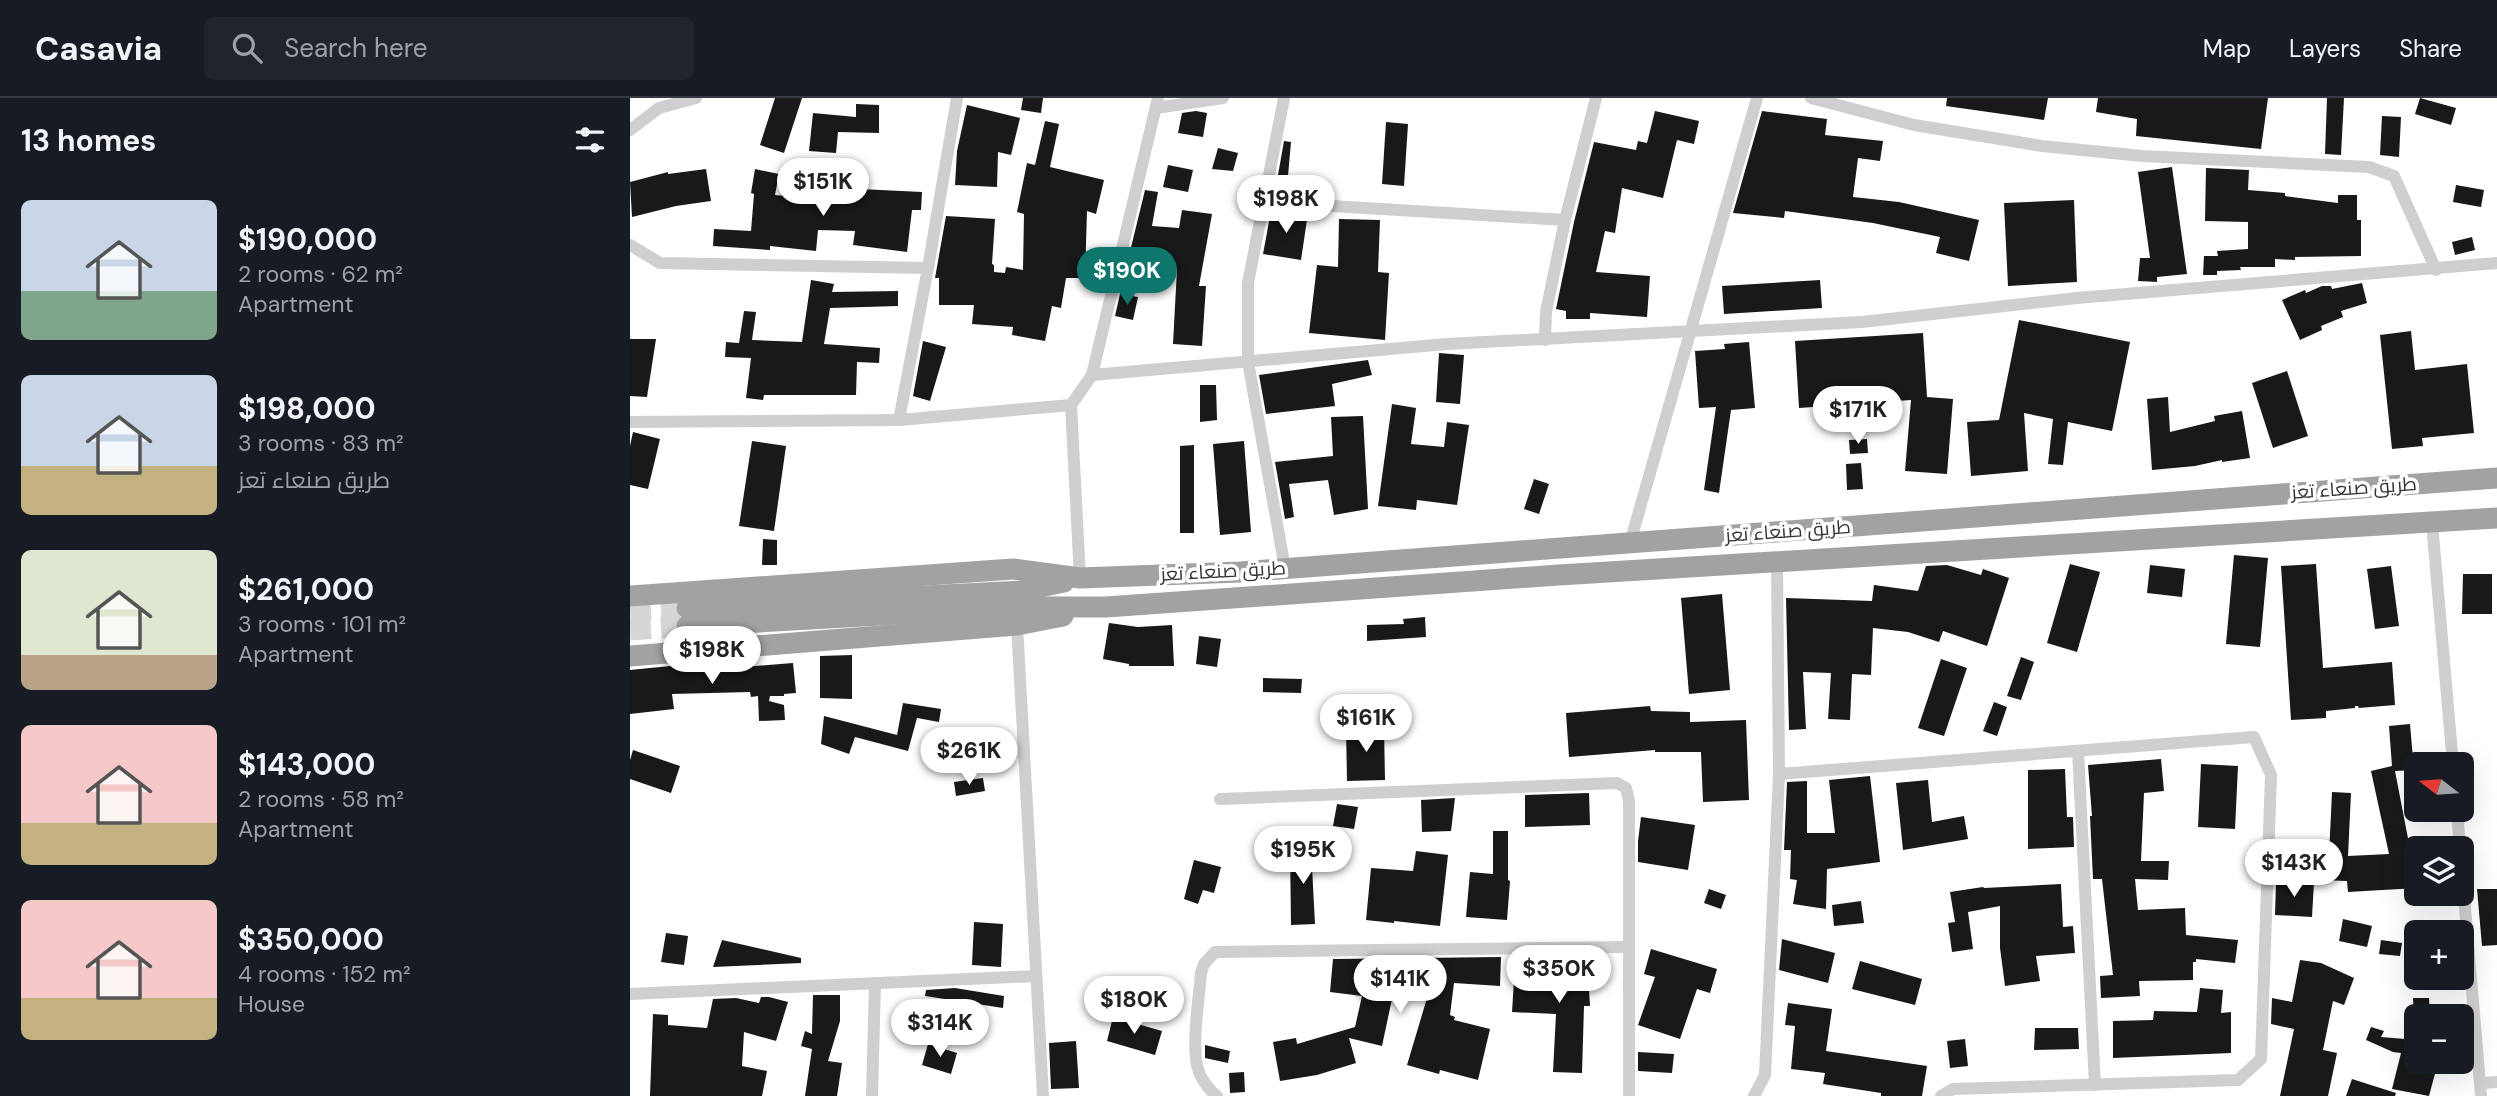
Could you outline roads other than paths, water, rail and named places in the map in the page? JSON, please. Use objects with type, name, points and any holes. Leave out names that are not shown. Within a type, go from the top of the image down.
[{"type":"highway","name":"طريق صنعاء تعز","points":[[630,596],[1013,569],[1080,578],[1240,572],[2497,478]]},
{"type":"highway","name":"طريق صنعاء تعز","points":[[1080,578],[1021,591],[687,617],[1106,607],[2497,518]]},
{"type":"highway","points":[[1349,562],[1349,591]]},
{"type":"highway","name":"طريق صنعاء تعز","points":[[630,656],[1017,625],[1106,607]]},
{"type":"street","points":[[630,130],[658,103],[696,98]]},
{"type":"street","points":[[899,421],[957,98]]},
{"type":"street","points":[[1080,578],[1071,405],[1092,375],[1157,103],[1223,98]]},
{"type":"street","points":[[1284,98],[1248,283],[1248,362],[1285,568]]},
{"type":"street","points":[[1544,339],[1546,312],[1565,220],[1596,98]]},
{"type":"street","points":[[1630,543],[1757,98]]},
{"type":"street","points":[[1811,98],[1914,125],[2042,146],[2142,156],[2369,167],[2394,176],[2436,270]]},
{"type":"street","points":[[1264,202],[1565,220]]},
{"type":"street","points":[[630,245],[660,263],[928,268]]},
{"type":"street","points":[[1092,375],[1447,344],[1862,322],[2077,298],[2497,263]]},
{"type":"street","points":[[630,422],[899,421],[1071,405]]},
{"type":"street","points":[[2432,523],[2452,752]]},
{"type":"street","points":[[1754,1096],[1765,1075],[1779,774],[1777,562]]},
{"type":"street","points":[[1017,625],[1043,1096]]},
{"type":"street","points":[[1779,774],[2255,737],[2271,775],[2261,1059],[2238,1080],[1953,1089],[1941,1096]]},
{"type":"street","points":[[2078,751],[2095,1085]]},
{"type":"street","points":[[1220,799],[1617,783],[1626,788],[1629,801],[1629,1096]]},
{"type":"street","points":[[2465,906],[2481,1089],[2497,1082]]},
{"type":"street","points":[[1217,1096],[1198,1070],[1196,1045],[1201,973],[1204,964],[1215,952],[1628,947]]},
{"type":"street","points":[[630,994],[1036,976]]},
{"type":"street","points":[[872,1096],[875,983]]},
{"type":"tunnel","points":[[630,611],[687,608]]},
{"type":"tunnel","points":[[630,630],[687,626]]}]
